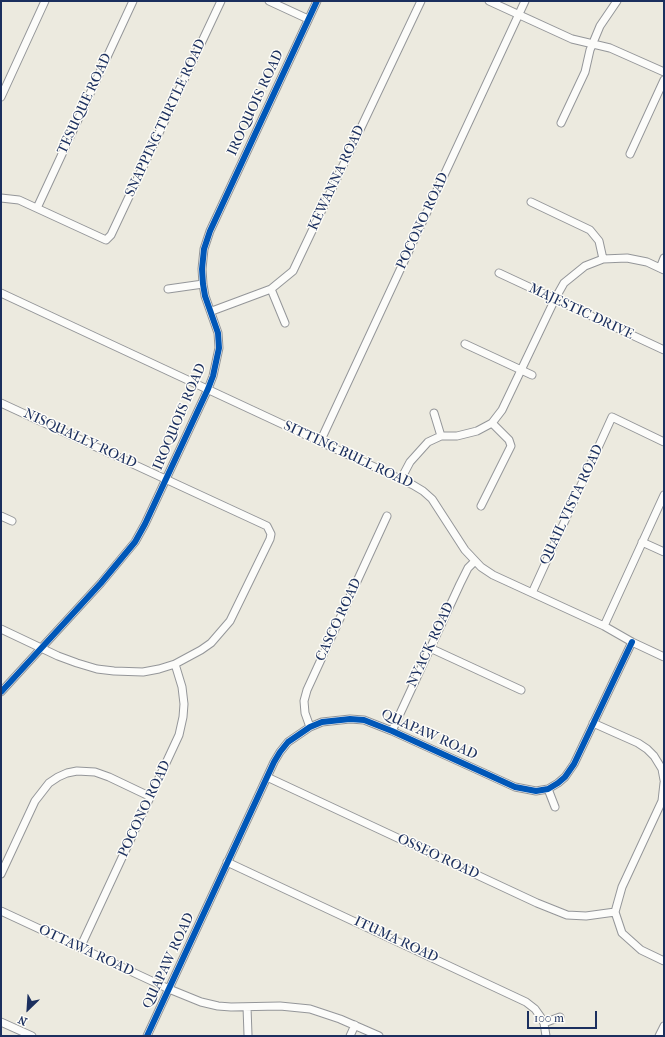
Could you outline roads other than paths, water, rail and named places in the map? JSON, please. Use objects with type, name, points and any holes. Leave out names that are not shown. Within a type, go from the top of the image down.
[{"type":"street","points":[[1,97],[45,1]]},
{"type":"street","name":"TESUQUE ROAD","points":[[37,208],[133,1]]},
{"type":"street","name":"SNAPPING TURTLE ROAD","points":[[37,208],[106,240],[111,235],[221,1]]},
{"type":"street","points":[[270,1],[308,19]]},
{"type":"street","name":"IROQUOIS ROAD","points":[[1,692],[129,551],[145,524],[208,389],[217,362],[218,333],[212,311],[205,296],[203,284],[202,269],[204,249],[210,231],[317,1]]},
{"type":"street","name":"KEWANNA ROAD","points":[[212,311],[272,289],[293,271],[421,1]]},
{"type":"street","points":[[489,1],[572,40],[593,43],[624,53],[664,72]]},
{"type":"street","name":"POCONO ROAD","points":[[320,442],[526,1]]},
{"type":"street","points":[[561,123],[585,72],[593,43],[600,26],[617,1]]},
{"type":"street","points":[[630,154],[664,80]]},
{"type":"street","points":[[1,198],[19,200],[37,208]]},
{"type":"street","points":[[531,202],[590,230],[599,241],[603,259]]},
{"type":"street","points":[[401,479],[415,455],[428,442],[441,436],[457,436],[477,431],[492,423],[502,410],[564,283],[585,266],[603,259],[627,258],[647,262],[662,269],[664,258]]},
{"type":"street","name":"MAJESTIC DRIVE","points":[[498,273],[664,350]]},
{"type":"street","points":[[168,289],[203,284]]},
{"type":"street","points":[[272,289],[285,322]]},
{"type":"street","name":"SITTING BULL ROAD","points":[[1,293],[401,479],[421,490],[432,499],[474,562],[481,567],[493,575],[604,626],[632,642],[664,657]]},
{"type":"street","points":[[465,344],[532,375]]},
{"type":"street","name":"NISQUALLY ROAD","points":[[1,403],[267,526],[271,534],[270,539],[230,621],[211,643],[195,654],[175,664]]},
{"type":"street","points":[[434,413],[441,436]]},
{"type":"street","name":"QUAIL VISTA ROAD","points":[[532,593],[612,417],[664,442]]},
{"type":"street","points":[[481,506],[511,446],[509,440],[492,423]]},
{"type":"street","points":[[604,626],[664,495]]},
{"type":"street","points":[[1,516],[12,521]]},
{"type":"street","name":"CASCO ROAD","points":[[310,727],[305,713],[304,701],[307,690],[387,516]]},
{"type":"street","points":[[642,542],[664,552]]},
{"type":"street","name":"NYACK ROAD","points":[[392,731],[460,584],[468,568],[474,562]]},
{"type":"street","points":[[1,629],[77,664],[114,671],[143,672],[175,664]]},
{"type":"street","points":[[556,807],[548,789],[558,783],[569,772],[632,642]]},
{"type":"street","points":[[430,648],[521,690]]},
{"type":"street","name":"POCONO ROAD","points":[[80,948],[179,735],[183,718],[184,704],[182,687],[175,664]]},
{"type":"street","name":"QUAPAW ROAD","points":[[147,1036],[227,862],[280,752],[288,742],[310,727],[322,722],[350,719],[364,720],[392,731],[515,787],[536,791],[548,789]]},
{"type":"street","points":[[593,723],[638,743],[647,749],[663,768],[664,780]]},
{"type":"street","points":[[1,874],[35,801],[49,783],[58,777],[77,771],[95,772],[151,797]]},
{"type":"street","name":"OSSEO ROAD","points":[[267,777],[537,903],[567,915],[586,916],[615,912]]},
{"type":"street","points":[[664,783],[662,802],[622,887],[615,912],[622,933],[641,950],[664,961]]},
{"type":"street","name":"ITUMA ROAD","points":[[227,862],[526,1002],[535,1009],[544,1023],[546,1036]]},
{"type":"street","name":"OTTAWA ROAD","points":[[1,911],[169,989],[202,1002],[218,1006],[295,1007],[310,1009],[328,1014],[379,1036]]},
{"type":"street","points":[[248,1007],[248,1035]]},
{"type":"street","points":[[544,1023],[560,1017]]},
{"type":"street","points":[[1,1022],[32,1036]]},
{"type":"street","points":[[350,1036],[355,1025]]},
{"type":"street","points":[[659,1036],[664,1026]]}]
